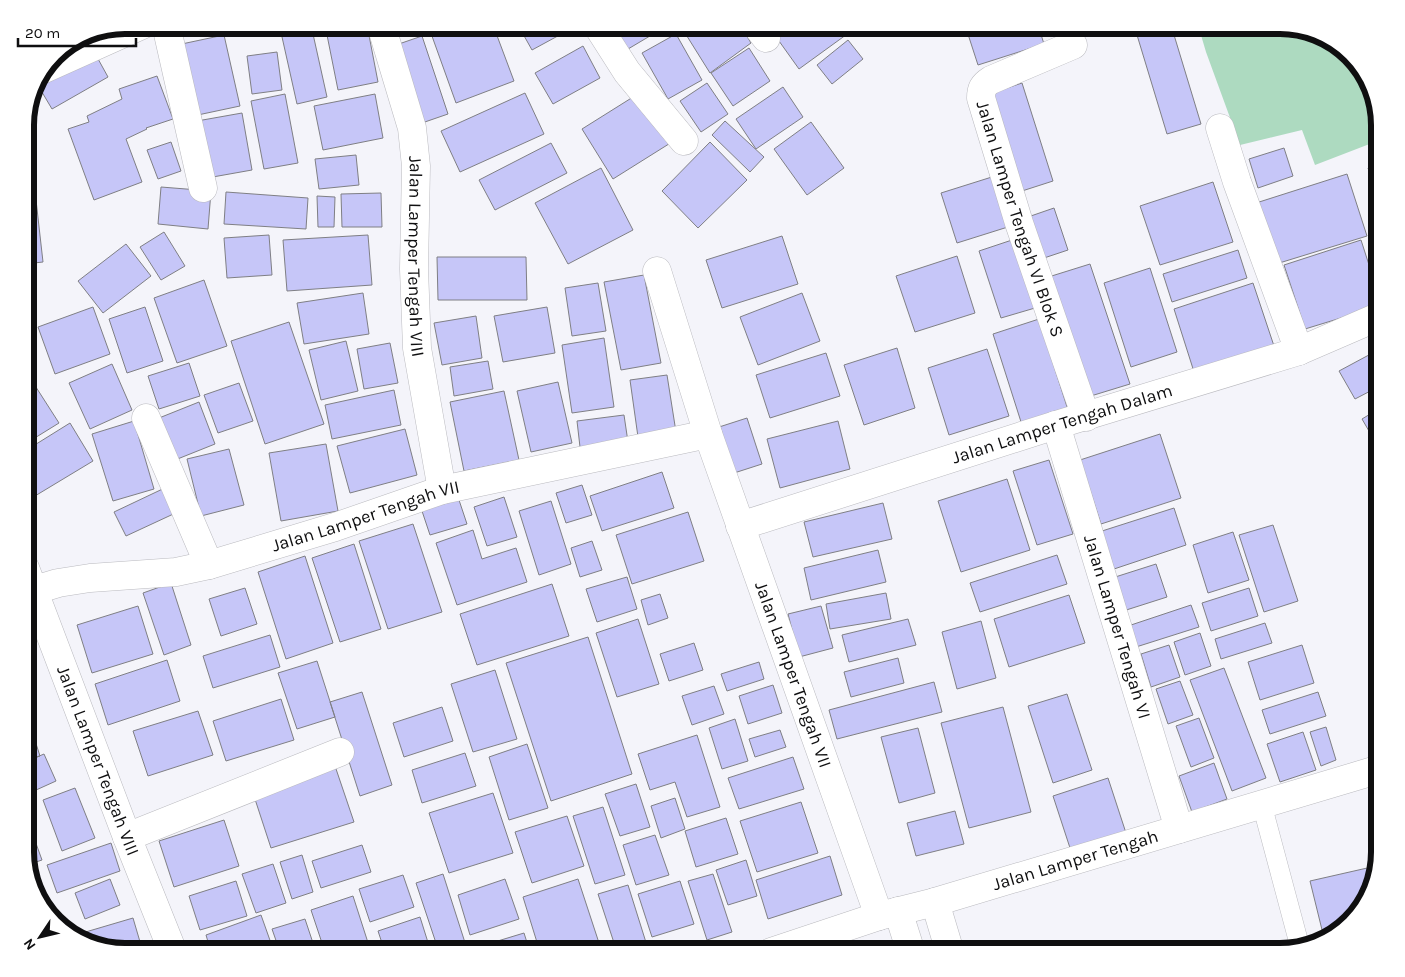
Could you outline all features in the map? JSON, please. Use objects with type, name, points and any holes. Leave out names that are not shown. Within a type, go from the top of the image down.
[{"type":"street","points":[[58,63],[122,34]]},
{"type":"street","points":[[168,34],[203,188]]},
{"type":"street","name":"Jalan Lamper Tengah VIII","points":[[384,34],[412,128],[416,166],[414,268],[417,348],[442,490]]},
{"type":"street","points":[[603,34],[627,72],[684,141]]},
{"type":"street","name":"Jalan Lamper Tengah VI Blok S","points":[[1074,45],[991,80],[984,85],[981,91],[981,98],[1019,222],[1086,417]]},
{"type":"street","points":[[1220,128],[1237,182],[1300,351]]},
{"type":"street","name":"Jalan Lamper Tengah VII","points":[[657,271],[708,434],[740,526],[889,914],[906,943]]},
{"type":"street","name":"Jalan Lamper Tengah Dalam","points":[[740,526],[1056,425],[1300,351],[1371,320]]},
{"type":"street","points":[[146,418],[209,565]]},
{"type":"street","name":"Jalan Lamper Tengah VI","points":[[1056,425],[1179,829]]},
{"type":"street","name":"Jalan Lamper Tengah VII","points":[[34,584],[176,572],[209,565],[335,527],[442,490],[708,434]]},
{"type":"street","name":"Jalan Lamper Tengah VIII","points":[[34,599],[169,943]]},
{"type":"street","points":[[127,837],[340,752]]},
{"type":"street","name":"Jalan Lamper Tengah","points":[[802,943],[889,914],[1262,805],[1371,780]]},
{"type":"street","points":[[935,902],[947,943]]},
{"type":"lane","points":[[1262,805],[1298,941]]},
{"type":"green space","points":[[1201,34],[1286,34],[1298,35],[1321,43],[1345,60],[1359,79],[1368,101],[1371,143],[1315,165],[1302,130],[1240,145]]},
{"type":"building","points":[[281,34],[313,34],[327,97],[297,104]]},
{"type":"building","points":[[327,34],[369,34],[378,82],[338,90]]},
{"type":"building","points":[[431,34],[496,34],[514,81],[456,103]]},
{"type":"building","points":[[523,34],[561,34],[532,50]]},
{"type":"building","points":[[612,34],[653,34],[623,52]]},
{"type":"building","points":[[676,34],[702,80],[668,99],[642,53]]},
{"type":"building","points":[[686,34],[746,34],[751,43],[710,73]]},
{"type":"building","points":[[774,34],[847,34],[799,69]]},
{"type":"building","points":[[968,34],[1041,34],[1044,44],[978,65]]},
{"type":"building","points":[[1174,34],[1201,124],[1167,134],[1137,35]]},
{"type":"building","points":[[224,35],[240,106],[193,116],[177,45]]},
{"type":"building","points":[[422,36],[448,114],[419,124],[393,46]]},
{"type":"building","points":[[848,40],[863,59],[832,84],[817,65]]},
{"type":"building","points":[[583,46],[600,78],[553,104],[535,73]]},
{"type":"building","points":[[92,48],[108,77],[52,109],[41,90],[51,72]]},
{"type":"building","points":[[749,48],[770,81],[733,106],[711,73]]},
{"type":"building","points":[[277,52],[282,90],[252,94],[247,56]]},
{"type":"building","points":[[157,76],[173,119],[146,128],[126,139],[142,182],[94,200],[68,129],[89,122],[87,116],[122,99],[119,89]]},
{"type":"building","points":[[707,83],[728,114],[701,132],[680,101]]},
{"type":"building","points":[[1022,83],[1053,181],[1022,191],[992,93]]},
{"type":"building","points":[[783,87],[803,117],[756,149],[736,119]]},
{"type":"building","points":[[641,92],[672,142],[613,179],[582,129]]},
{"type":"building","points":[[525,93],[544,134],[460,172],[441,131]]},
{"type":"building","points":[[285,94],[298,163],[264,169],[251,101]]},
{"type":"building","points":[[375,94],[383,138],[323,150],[314,106]]},
{"type":"building","points":[[242,113],[252,170],[207,178],[197,121]]},
{"type":"building","points":[[725,121],[764,157],[750,172],[712,135]]},
{"type":"building","points":[[811,122],[844,168],[807,195],[774,149]]},
{"type":"building","points":[[171,142],[181,171],[158,179],[147,150]]},
{"type":"building","points":[[710,142],[747,180],[698,228],[662,191]]},
{"type":"building","points":[[551,143],[567,173],[495,210],[479,180]]},
{"type":"building","points":[[1284,148],[1293,176],[1258,188],[1249,159]]},
{"type":"building","points":[[356,155],[359,185],[319,189],[315,159]]},
{"type":"building","points":[[601,168],[633,230],[568,264],[535,203]]},
{"type":"building","points":[[1347,174],[1367,236],[1276,264],[1256,203]]},
{"type":"building","points":[[995,176],[1011,226],[957,243],[941,193]]},
{"type":"building","points":[[1213,182],[1233,242],[1160,265],[1140,206]]},
{"type":"building","points":[[161,187],[211,191],[208,229],[158,224]]},
{"type":"building","points":[[34,191],[43,262],[34,263]]},
{"type":"building","points":[[226,192],[308,198],[306,229],[224,224]]},
{"type":"building","points":[[381,193],[382,227],[342,227],[341,194]]},
{"type":"building","points":[[317,196],[335,197],[334,227],[318,227]]},
{"type":"building","points":[[1054,208],[1068,250],[1038,260],[1025,218]]},
{"type":"building","points":[[164,232],[185,266],[161,280],[140,247]]},
{"type":"building","points":[[269,235],[272,275],[227,278],[224,238]]},
{"type":"building","points":[[368,235],[372,285],[287,291],[283,240]]},
{"type":"building","points":[[782,236],[798,284],[722,308],[706,260]]},
{"type":"building","points":[[1012,240],[1035,308],[1001,318],[979,251]]},
{"type":"building","points":[[1361,240],[1371,271],[1371,309],[1305,329],[1284,265]]},
{"type":"building","points":[[126,244],[151,276],[103,313],[78,281]]},
{"type":"building","points":[[1238,250],[1247,278],[1172,302],[1163,274]]},
{"type":"building","points":[[957,256],[975,313],[915,332],[896,276]]},
{"type":"building","points":[[437,257],[526,257],[527,300],[438,300]]},
{"type":"building","points":[[1090,264],[1130,384],[1081,399],[1042,279]]},
{"type":"building","points":[[1150,268],[1177,352],[1131,367],[1104,283]]},
{"type":"building","points":[[644,275],[661,363],[621,370],[604,282]]},
{"type":"building","points":[[204,280],[227,346],[177,363],[154,298]]},
{"type":"building","points":[[598,283],[606,331],[572,336],[565,288]]},
{"type":"building","points":[[1253,283],[1275,349],[1195,375],[1174,309]]},
{"type":"building","points":[[363,293],[369,334],[304,344],[297,303]]},
{"type":"building","points":[[802,293],[820,341],[758,365],[740,317]]},
{"type":"building","points":[[93,307],[110,354],[55,374],[38,327]]},
{"type":"building","points":[[145,307],[163,361],[127,373],[109,319]]},
{"type":"building","points":[[547,307],[555,353],[503,362],[494,316]]},
{"type":"building","points":[[476,316],[482,358],[442,365],[434,323]]},
{"type":"building","points":[[1039,319],[1068,410],[1022,425],[993,334]]},
{"type":"building","points":[[289,322],[324,424],[265,444],[231,341]]},
{"type":"building","points":[[604,338],[614,407],[572,413],[562,345]]},
{"type":"building","points":[[346,341],[358,391],[321,400],[309,350]]},
{"type":"building","points":[[390,343],[398,383],[364,389],[357,349]]},
{"type":"building","points":[[897,348],[915,408],[864,425],[844,365]]},
{"type":"building","points":[[987,349],[1009,416],[949,435],[928,368]]},
{"type":"building","points":[[826,353],[840,396],[770,418],[756,375]]},
{"type":"building","points":[[1371,354],[1371,391],[1355,399],[1339,371]]},
{"type":"building","points":[[488,361],[493,389],[454,396],[450,367]]},
{"type":"building","points":[[189,363],[200,396],[159,409],[148,376]]},
{"type":"building","points":[[112,364],[132,410],[90,429],[69,383]]},
{"type":"building","points":[[667,375],[676,432],[638,437],[630,380]]},
{"type":"building","points":[[558,382],[572,443],[531,452],[517,391]]},
{"type":"building","points":[[239,383],[253,421],[218,433],[204,395]]},
{"type":"building","points":[[34,384],[59,423],[34,438]]},
{"type":"building","points":[[394,390],[401,425],[332,439],[325,405]]},
{"type":"building","points":[[504,391],[519,460],[464,471],[450,402]]},
{"type":"building","points":[[199,402],[215,444],[175,460],[159,418]]},
{"type":"building","points":[[1371,414],[1371,434],[1362,419]]},
{"type":"building","points":[[624,415],[628,442],[580,447],[577,421]]},
{"type":"building","points":[[747,418],[762,464],[731,474],[716,428]]},
{"type":"building","points":[[134,421],[154,489],[113,501],[92,434]]},
{"type":"building","points":[[838,421],[850,469],[780,488],[767,439]]},
{"type":"building","points":[[70,423],[93,461],[34,497],[34,445]]},
{"type":"building","points":[[405,429],[417,475],[350,493],[337,446]]},
{"type":"building","points":[[1160,434],[1181,498],[1101,524],[1080,460]]},
{"type":"building","points":[[326,444],[338,511],[281,521],[269,453]]},
{"type":"building","points":[[229,449],[244,505],[201,516],[187,459]]},
{"type":"building","points":[[1049,460],[1073,534],[1037,545],[1013,471]]},
{"type":"building","points":[[662,472],[674,508],[602,531],[590,496]]},
{"type":"building","points":[[1007,479],[1030,550],[961,572],[938,501]]},
{"type":"building","points":[[171,485],[182,510],[126,536],[114,512]]},
{"type":"building","points":[[582,485],[592,515],[566,523],[556,493]]},
{"type":"building","points":[[458,497],[467,524],[430,535],[421,508]]},
{"type":"building","points":[[504,497],[517,537],[487,546],[474,507]]},
{"type":"building","points":[[551,501],[571,564],[539,575],[519,511]]},
{"type":"building","points":[[883,503],[892,539],[813,557],[804,522]]},
{"type":"building","points":[[1174,508],[1186,545],[1114,569],[1102,531]]},
{"type":"building","points":[[688,512],[704,561],[632,584],[616,535]]},
{"type":"building","points":[[413,524],[442,612],[388,629],[359,541]]},
{"type":"building","points":[[1273,525],[1298,601],[1264,612],[1239,535]]},
{"type":"building","points":[[473,530],[482,559],[516,548],[527,582],[457,605],[436,543]]},
{"type":"building","points":[[1233,532],[1249,580],[1208,593],[1193,545]]},
{"type":"building","points":[[592,541],[602,570],[580,577],[571,548]]},
{"type":"building","points":[[354,544],[381,629],[340,642],[312,558]]},
{"type":"building","points":[[878,550],[886,582],[811,600],[804,568]]},
{"type":"building","points":[[1057,555],[1067,584],[980,612],[970,583]]},
{"type":"building","points":[[305,556],[333,643],[286,659],[258,572]]},
{"type":"building","points":[[1156,564],[1167,597],[1120,612],[1109,579]]},
{"type":"building","points":[[627,577],[637,609],[597,622],[586,589]]},
{"type":"building","points":[[171,583],[191,645],[164,655],[143,593]]},
{"type":"building","points":[[552,584],[569,636],[477,665],[460,614]]},
{"type":"building","points":[[245,588],[257,624],[221,636],[209,599]]},
{"type":"building","points":[[1249,588],[1258,616],[1211,631],[1202,603]]},
{"type":"building","points":[[886,593],[891,619],[830,629],[826,604]]},
{"type":"building","points":[[660,594],[668,618],[648,625],[641,600]]},
{"type":"building","points":[[1069,595],[1085,643],[1009,667],[994,619]]},
{"type":"building","points":[[1191,605],[1199,627],[1136,647],[1128,626]]},
{"type":"building","points":[[138,606],[153,654],[92,673],[77,625]]},
{"type":"building","points":[[821,606],[833,648],[799,657],[788,614]]},
{"type":"building","points":[[638,619],[659,684],[617,697],[596,633]]},
{"type":"building","points":[[908,619],[916,645],[849,662],[842,635]]},
{"type":"building","points":[[981,621],[996,678],[957,689],[942,632]]},
{"type":"building","points":[[1265,623],[1272,643],[1221,659],[1215,639]]},
{"type":"building","points":[[1200,633],[1211,666],[1185,675],[1174,642]]},
{"type":"building","points":[[270,635],[280,667],[213,688],[203,656]]},
{"type":"building","points":[[588,637],[632,774],[551,801],[506,663]]},
{"type":"building","points":[[694,643],[703,670],[669,681],[660,654]]},
{"type":"building","points":[[1169,645],[1180,677],[1151,687],[1141,654]]},
{"type":"building","points":[[1302,645],[1314,683],[1260,700],[1248,662]]},
{"type":"building","points":[[898,658],[904,683],[851,697],[844,672]]},
{"type":"building","points":[[167,660],[180,701],[108,725],[95,684]]},
{"type":"building","points":[[317,661],[335,717],[297,729],[278,673]]},
{"type":"building","points":[[759,662],[764,679],[727,691],[721,674]]},
{"type":"building","points":[[1224,668],[1266,778],[1232,791],[1190,680]]},
{"type":"building","points":[[495,670],[517,739],[473,752],[451,684]]},
{"type":"building","points":[[1180,681],[1193,715],[1168,724],[1156,689]]},
{"type":"building","points":[[934,682],[942,712],[837,739],[829,710]]},
{"type":"building","points":[[773,685],[782,713],[748,724],[739,696]]},
{"type":"building","points":[[714,686],[724,714],[692,725],[682,696]]},
{"type":"building","points":[[362,692],[392,785],[360,796],[330,702]]},
{"type":"building","points":[[1318,692],[1326,716],[1270,734],[1262,710]]},
{"type":"building","points":[[1067,694],[1092,770],[1053,783],[1028,706]]},
{"type":"building","points":[[281,699],[294,740],[226,761],[213,721]]},
{"type":"building","points":[[442,707],[453,741],[404,757],[393,723]]},
{"type":"building","points":[[1003,707],[1031,812],[969,828],[941,723]]},
{"type":"building","points":[[198,711],[213,755],[148,776],[133,731]]},
{"type":"building","points":[[1199,718],[1214,758],[1191,767],[1176,726]]},
{"type":"building","points":[[735,719],[748,761],[722,769],[709,728]]},
{"type":"building","points":[[1326,727],[1336,760],[1321,766],[1310,732]]},
{"type":"building","points":[[918,728],[935,793],[899,803],[881,737]]},
{"type":"building","points":[[780,730],[786,747],[755,757],[749,739]]},
{"type":"building","points":[[1303,732],[1316,770],[1280,782],[1267,744]]},
{"type":"building","points":[[697,735],[720,807],[687,817],[675,782],[650,790],[638,754]]},
{"type":"building","points":[[34,737],[40,756],[34,758]]},
{"type":"building","points":[[527,744],[548,808],[509,820],[489,757]]},
{"type":"building","points":[[465,753],[476,786],[422,803],[412,770]]},
{"type":"building","points":[[44,754],[56,781],[34,791],[34,758]]},
{"type":"building","points":[[793,757],[804,789],[739,809],[728,778]]},
{"type":"building","points":[[334,763],[354,822],[271,848],[252,790]]},
{"type":"building","points":[[1214,763],[1227,799],[1192,812],[1179,776]]},
{"type":"building","points":[[1108,778],[1126,833],[1071,851],[1053,796]]},
{"type":"building","points":[[636,784],[650,827],[620,836],[605,794]]},
{"type":"building","points":[[75,788],[95,838],[62,851],[43,800]]},
{"type":"building","points":[[493,793],[513,853],[449,873],[429,813]]},
{"type":"building","points":[[675,798],[685,829],[661,838],[651,806]]},
{"type":"building","points":[[801,802],[818,853],[757,872],[740,821]]},
{"type":"building","points":[[603,807],[625,875],[595,884],[573,816]]},
{"type":"building","points":[[955,811],[964,844],[916,856],[907,823]]},
{"type":"building","points":[[567,816],[584,866],[532,883],[515,832]]},
{"type":"building","points":[[726,818],[738,854],[696,867],[685,831]]},
{"type":"building","points":[[224,820],[239,866],[174,887],[159,841]]},
{"type":"building","points":[[655,835],[669,875],[636,885],[623,845]]},
{"type":"building","points":[[34,838],[42,860],[34,863]]},
{"type":"building","points":[[111,843],[120,871],[57,893],[47,865]]},
{"type":"building","points":[[362,845],[371,872],[321,888],[312,861]]},
{"type":"building","points":[[302,855],[313,892],[292,899],[280,862]]},
{"type":"building","points":[[830,856],[842,895],[768,919],[756,880]]},
{"type":"building","points":[[746,860],[757,896],[728,905],[716,870]]},
{"type":"building","points":[[273,864],[286,903],[256,913],[242,874]]},
{"type":"building","points":[[1369,867],[1364,887],[1356,903],[1340,921],[1323,933],[1310,881]]},
{"type":"building","points":[[443,874],[465,943],[436,943],[416,883]]},
{"type":"building","points":[[713,874],[732,932],[707,940],[688,881]]},
{"type":"building","points":[[403,875],[414,907],[370,922],[359,889]]},
{"type":"building","points":[[110,879],[120,905],[85,919],[75,893]]},
{"type":"building","points":[[505,879],[519,919],[470,935],[458,895]]},
{"type":"building","points":[[578,879],[599,943],[537,943],[523,897]]},
{"type":"building","points":[[236,881],[247,916],[200,930],[189,896]]},
{"type":"building","points":[[680,881],[694,924],[652,937],[638,894]]},
{"type":"building","points":[[628,885],[646,943],[614,943],[598,894]]},
{"type":"building","points":[[353,896],[368,943],[322,943],[311,910]]},
{"type":"building","points":[[261,915],[271,943],[208,943],[206,935]]},
{"type":"building","points":[[420,917],[428,943],[382,943],[378,931]]},
{"type":"building","points":[[133,918],[140,943],[107,942],[82,933]]},
{"type":"building","points":[[305,919],[313,943],[277,943],[272,929]]},
{"type":"building","points":[[524,933],[527,943],[491,943]]}]
